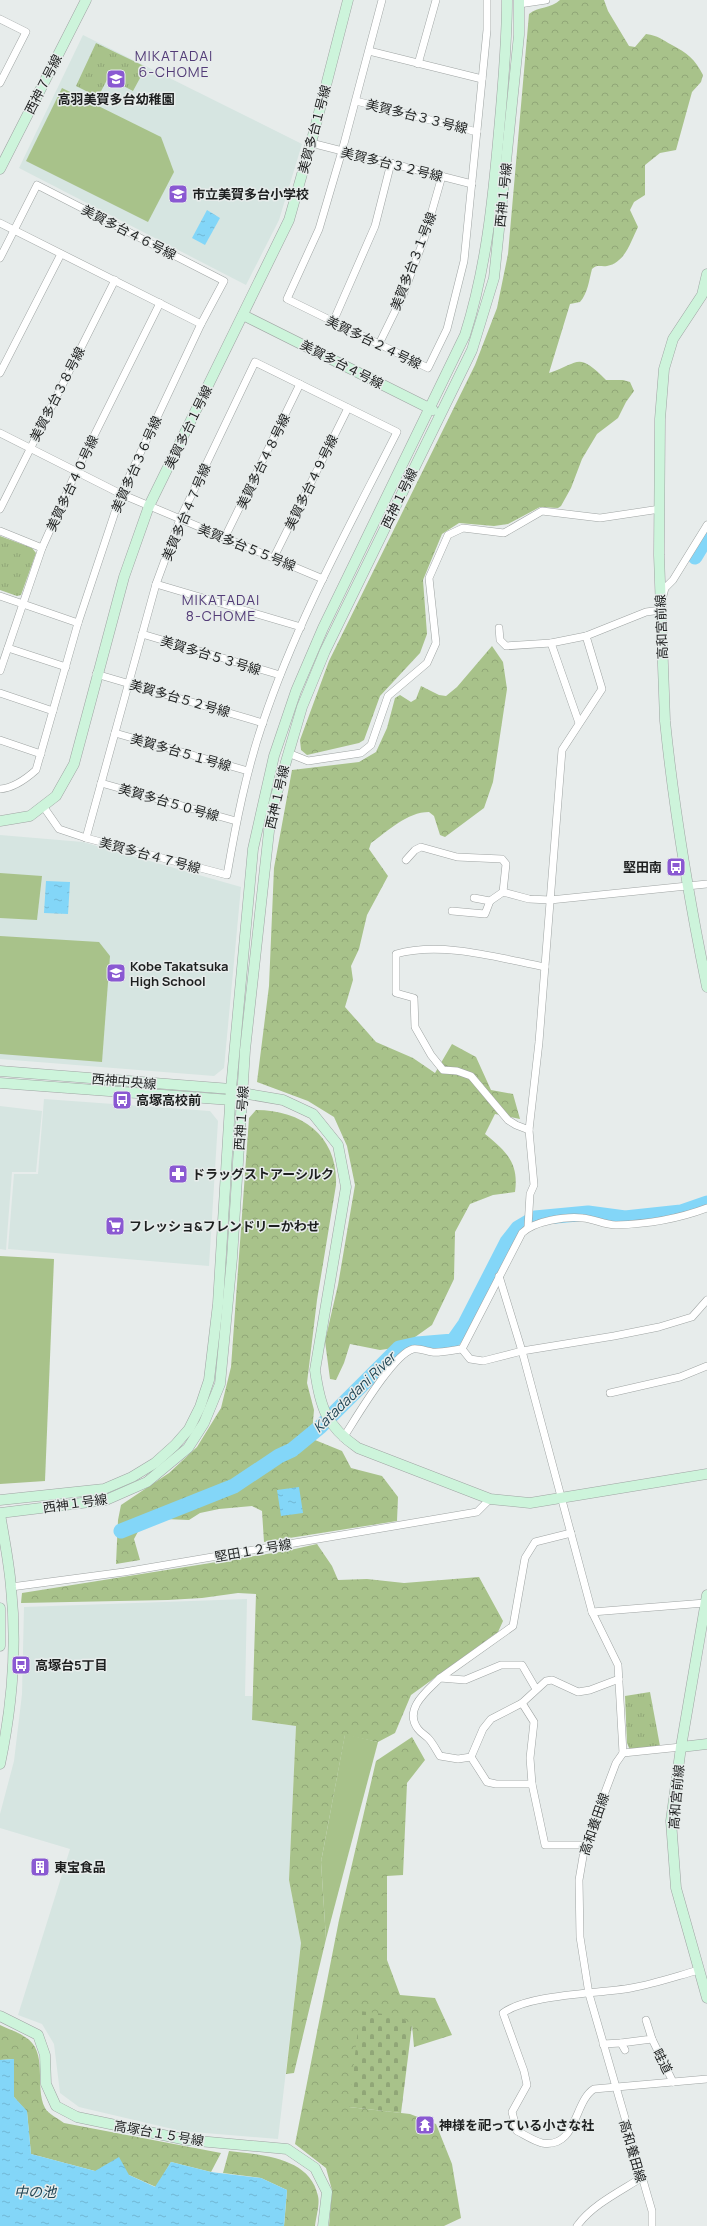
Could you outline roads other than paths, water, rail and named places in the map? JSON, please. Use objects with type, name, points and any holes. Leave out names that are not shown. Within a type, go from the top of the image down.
[{"type":"street","name":"西神７号線","points":[[0,169],[86,0]]},
{"type":"street","name":"美賀多台１号線","points":[[0,821],[30,816],[56,796],[74,764],[96,674],[124,577],[149,506],[289,220],[311,143],[348,0]]},
{"type":"street","name":"美賀多台２４号線","points":[[382,0],[356,101],[319,229],[287,299],[428,368],[447,329],[462,269],[482,79],[487,0]]},
{"type":"street","points":[[418,64],[436,0]]},
{"type":"street","name":"西神１号線","points":[[0,1500],[104,1489],[132,1477],[155,1463],[189,1428],[200,1407],[209,1380],[218,1304],[231,1089],[253,849],[274,756],[296,691],[323,628],[428,408],[465,335],[482,275],[496,165],[507,40],[507,0]]},
{"type":"street","points":[[519,2],[546,0]]},
{"type":"street","name":"西神１号線","points":[[0,1513],[106,1500],[147,1482],[188,1448],[204,1423],[220,1384],[232,1258],[245,1050],[271,813],[302,707],[325,651],[472,350],[494,278],[519,35],[519,2]]},
{"type":"street","points":[[0,19],[26,32],[0,83]]},
{"type":"street","points":[[369,51],[482,79]]},
{"type":"street","name":"美賀多台３３号線","points":[[356,101],[477,132]]},
{"type":"street","name":"美賀多台３２号線","points":[[311,143],[472,184]]},
{"type":"street","points":[[333,322],[375,226],[391,163]]},
{"type":"street","name":"美賀多台３１号線","points":[[379,344],[402,295],[424,239],[442,176]]},
{"type":"street","name":"美賀多台４６号線","points":[[14,230],[37,185],[224,281],[201,324]]},
{"type":"street","points":[[0,223],[201,324]]},
{"type":"street","points":[[0,258],[14,230]]},
{"type":"street","points":[[0,373],[61,254]]},
{"type":"street","name":"高和宮前線","points":[[707,274],[702,295],[672,339],[664,369],[660,419],[661,610],[665,720],[687,886],[707,987]]},
{"type":"street","name":"美賀多台３８号線","points":[[0,509],[115,280]]},
{"type":"street","name":"美賀多台４０号線","points":[[0,671],[42,548],[76,472],[160,303]]},
{"type":"street","name":"美賀多台４号線","points":[[243,315],[440,414]]},
{"type":"street","name":"美賀多台３６号線","points":[[0,789],[25,780],[36,770],[78,623],[121,494],[201,324]]},
{"type":"street","name":"美賀多台４７号線","points":[[256,362],[300,384],[397,432],[323,579],[280,675],[248,771],[236,821],[227,875],[86,838],[156,584],[180,519],[256,362]]},
{"type":"street","name":"美賀多台４８号線","points":[[225,537],[300,384]]},
{"type":"street","name":"美賀多台４９号線","points":[[274,557],[348,408]]},
{"type":"street","name":"美賀多台５５号線","points":[[0,433],[121,494],[274,557],[323,579]]},
{"type":"street","points":[[288,753],[308,761],[361,753],[371,746],[388,696],[427,663],[436,643],[429,578],[448,535],[463,528],[504,533],[542,511],[600,518],[660,509]]},
{"type":"street","points":[[499,628],[500,640],[506,646],[551,643],[586,636],[646,612],[661,610],[665,588],[673,580],[707,525]]},
{"type":"street","points":[[0,531],[42,548]]},
{"type":"street","points":[[156,584],[301,627]]},
{"type":"street","points":[[0,596],[78,623]]},
{"type":"street","name":"美賀多台５３号線","points":[[142,634],[280,675]]},
{"type":"street","points":[[528,1226],[530,1194],[534,1185],[529,1130],[539,1042],[562,750],[602,689],[586,636]]},
{"type":"street","points":[[551,643],[579,723]]},
{"type":"street","points":[[8,648],[66,667]]},
{"type":"street","name":"美賀多台５２号線","points":[[96,674],[263,723]]},
{"type":"street","points":[[0,693],[53,711]]},
{"type":"street","name":"美賀多台５１号線","points":[[115,733],[248,771]]},
{"type":"street","points":[[0,740],[41,754]]},
{"type":"street","name":"美賀多台５０号線","points":[[101,783],[236,821]]},
{"type":"street","points":[[43,806],[59,829],[86,838]]},
{"type":"street","points":[[406,860],[415,850],[422,847],[457,858],[502,859],[506,864],[503,892],[490,901],[485,914],[452,911]]},
{"type":"street","points":[[503,892],[529,899],[550,900],[707,884]]},
{"type":"street","points":[[474,898],[490,901]]},
{"type":"street","points":[[529,1130],[516,1126],[508,1120],[471,1076],[457,1071],[443,1070],[431,1055],[415,1027],[414,998],[396,993],[396,954],[408,950],[435,948],[476,953],[545,967]]},
{"type":"street","name":"西神中央線","points":[[0,1071],[231,1089],[242,1093],[283,1100],[313,1114],[338,1145],[346,1187],[315,1370],[319,1398],[333,1427],[343,1438],[358,1448],[490,1499],[530,1503],[707,1474]]},
{"type":"street","name":"西神中央線","points":[[0,1082],[231,1100]]},
{"type":"street","points":[[231,1100],[242,1093]]},
{"type":"street","points":[[462,1349],[522,1233],[528,1226],[553,1221],[583,1218],[615,1225],[645,1222],[678,1218],[707,1208]]},
{"type":"street","points":[[499,1276],[522,1350],[592,1612],[618,1665],[623,1753],[707,1744]]},
{"type":"street","points":[[462,1349],[470,1359],[483,1362],[522,1350],[614,1336],[658,1327],[692,1317],[707,1300]]},
{"type":"street","points":[[343,1438],[365,1403],[392,1366],[404,1354],[414,1349],[433,1352],[462,1349]]},
{"type":"street","points":[[610,1393],[680,1377],[707,1366]]},
{"type":"street","name":"堅田１２号線","points":[[11,1587],[124,1572],[477,1512],[490,1499]]},
{"type":"street","points":[[0,1513],[11,1587],[13,1658],[6,1739],[0,1764]]},
{"type":"street","points":[[471,1757],[458,1759],[440,1756],[428,1738],[418,1729],[413,1716],[414,1709],[420,1699],[440,1678],[514,1626],[525,1558],[535,1542],[571,1533]]},
{"type":"street","points":[[592,1612],[706,1599]]},
{"type":"street","name":"高和宮前線","points":[[706,1599],[681,1747],[671,1821],[676,1888],[707,1998]]},
{"type":"street","points":[[0,1608],[0,1646]]},
{"type":"street","points":[[440,1678],[465,1680],[500,1665],[522,1665],[536,1689]]},
{"type":"street","points":[[471,1757],[482,1729],[491,1720],[522,1703],[546,1681],[552,1680],[578,1692],[590,1690],[619,1679]]},
{"type":"street","points":[[522,1703],[534,1722],[530,1758],[532,1784],[545,1845],[585,1844]]},
{"type":"street","name":"高和養田線","points":[[623,1753],[616,1763],[585,1844],[579,1880],[580,1937],[589,1994],[641,2178],[652,2211],[652,2226]]},
{"type":"street","points":[[471,1757],[487,1782],[496,1784],[532,1784]]},
{"type":"street","points":[[699,1970],[633,1988],[532,2001],[512,2006],[503,2013],[524,2070],[527,2085],[512,2112],[517,2131],[543,2143],[558,2141],[566,2136],[573,2125],[587,2093],[594,2089],[707,2079]]},
{"type":"street","name":"高塚台１５号線","points":[[0,2016],[38,2035],[45,2055],[46,2084],[56,2106],[77,2117],[187,2140],[287,2149],[315,2168],[327,2192],[323,2226]]},
{"type":"street","name":"畦道","points":[[646,2020],[652,2040],[673,2082]]},
{"type":"street","name":"畦道","points":[[603,2044],[652,2040]]},
{"type":"street","points":[[621,2043],[625,2050]]},
{"type":"street","points":[[577,2226],[584,2217],[606,2200],[641,2178]]},
{"type":"water","points":[[207,210],[220,218],[205,245],[192,238]]},
{"type":"water","points":[[46,881],[70,882],[68,914],[44,913]]},
{"type":"water","points":[[299,1487],[303,1513],[281,1516],[277,1490]]},
{"type":"water","name":"中の池","points":[[14,2059],[14,2097],[27,2111],[31,2154],[95,2171],[119,2157],[129,2175],[155,2187],[171,2162],[211,2172],[261,2178],[287,2190],[284,2226],[0,2226],[0,2060]]},
{"type":"waterway","points":[[695,557],[707,537]]},
{"type":"waterway","name":"Katadadani River","points":[[121,1531],[234,1486],[279,1456],[292,1450],[320,1427],[399,1348],[417,1344],[453,1341],[465,1324],[507,1242],[518,1228],[535,1218],[588,1213],[625,1218],[681,1212],[707,1203]]},
{"type":"place","name":"高羽美賀多台幼稚園","points":[[116,79]]},
{"type":"place","name":"市立美賀多台小学校","points":[[178,194]]},
{"type":"place","name":"堅田南","points":[[676,867]]},
{"type":"place","name":"Kobe Takatsuka High School","points":[[116,973]]},
{"type":"place","name":"高塚高校前","points":[[122,1100]]},
{"type":"place","name":"ドラッグストアーシルク","points":[[178,1174]]},
{"type":"place","name":"フレッショ&フレンドリーかわせ","points":[[115,1226]]},
{"type":"place","name":"高塚台5丁目","points":[[21,1665]]},
{"type":"place","name":"東宝食品","points":[[40,1867]]},
{"type":"place","name":"神様を祀っている小さな社","points":[[425,2125]]},
{"type":"district","name":"MIKATADAI 6-CHOME","points":[[174,64]]},
{"type":"district","name":"MIKATADAI 8-CHOME","points":[[221,608]]}]
